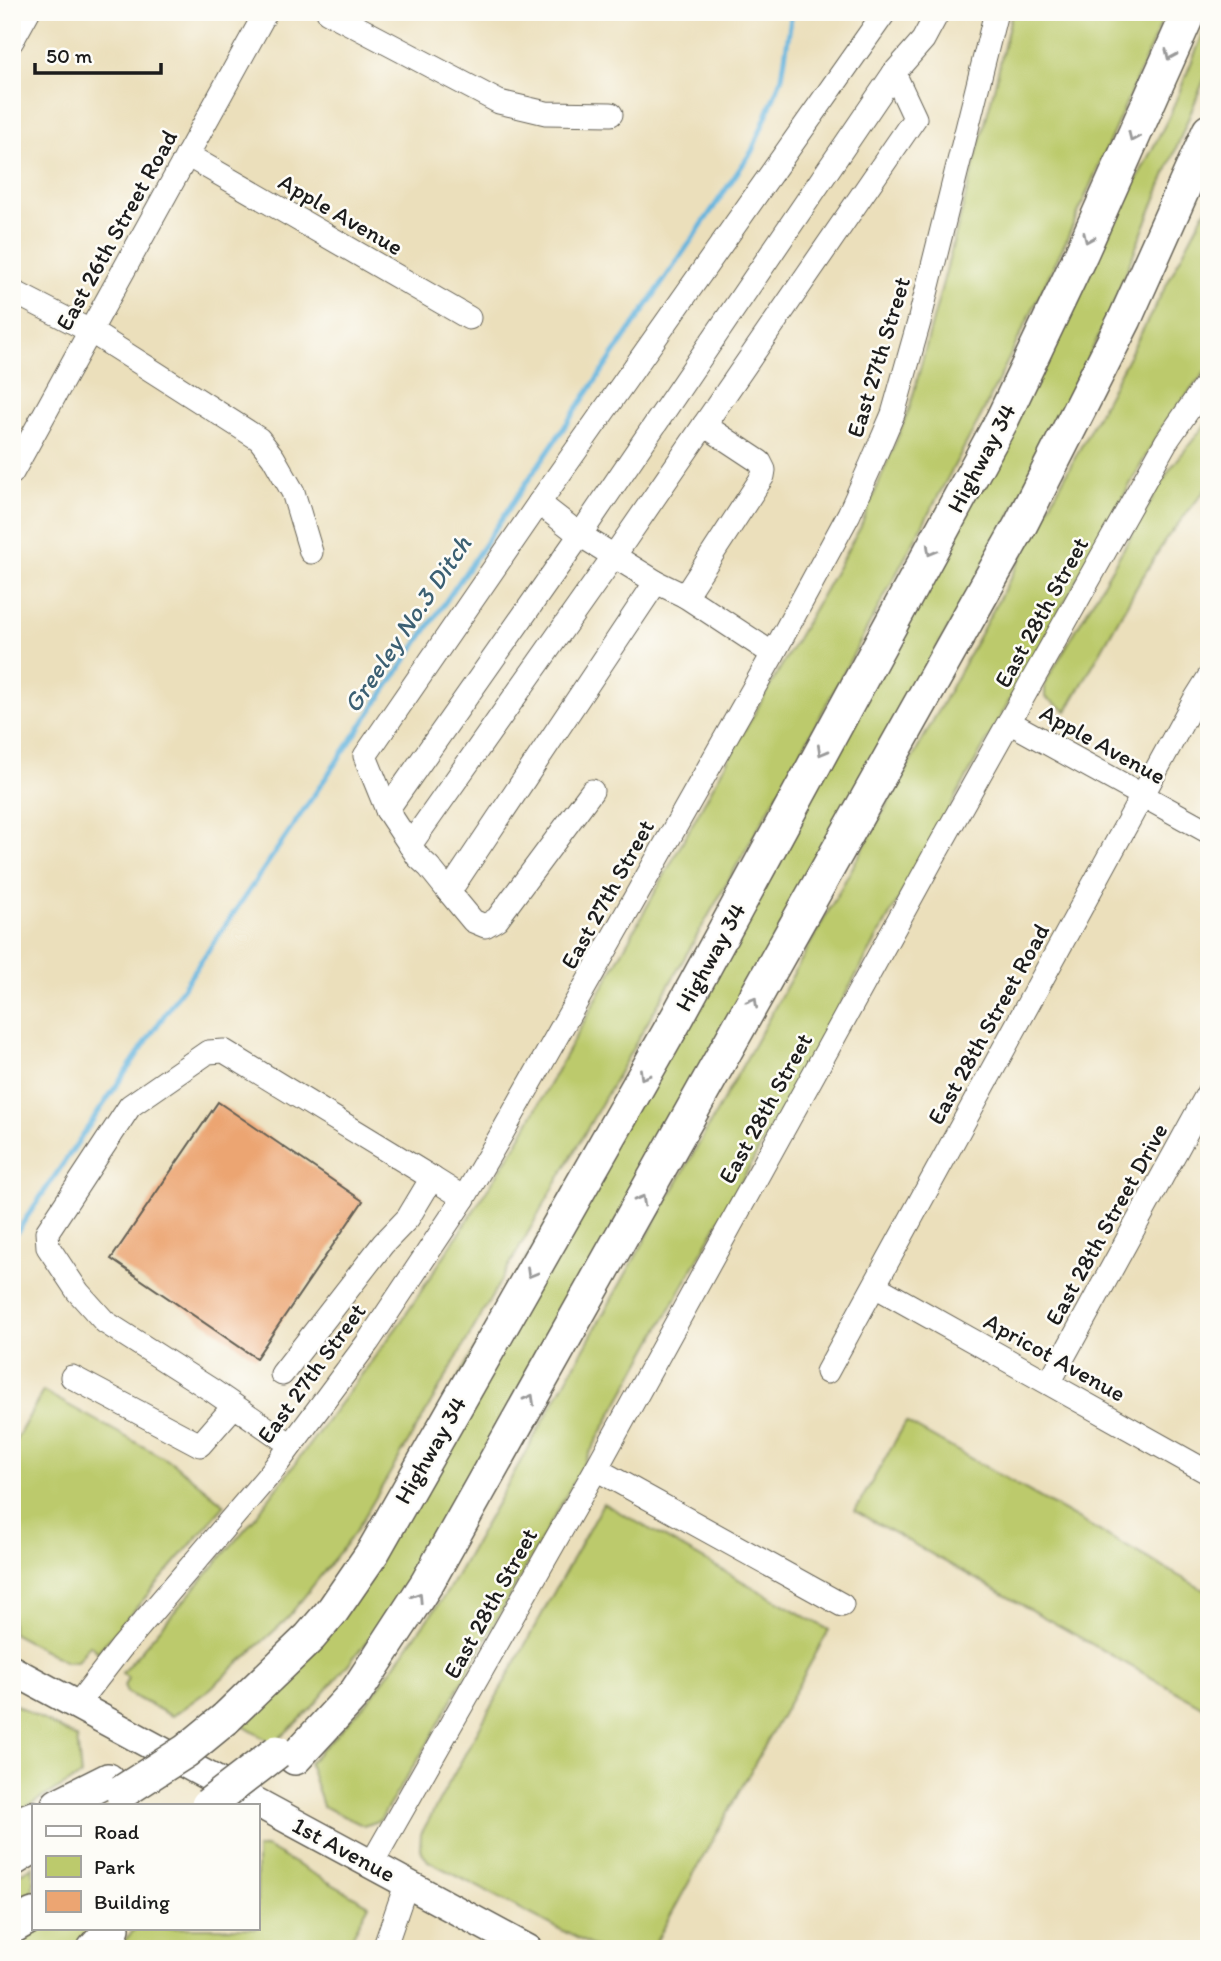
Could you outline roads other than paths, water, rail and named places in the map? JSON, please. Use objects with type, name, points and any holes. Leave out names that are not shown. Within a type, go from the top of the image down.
[{"type":"highway","name":"Highway 34","points":[[62,1804],[110,1792],[169,1744],[218,1714],[343,1581],[390,1519],[678,1016],[996,432],[1047,327],[1189,12]]},
{"type":"highway","points":[[245,1804],[286,1755],[356,1692],[440,1559],[1021,524],[1125,319],[1209,131]]},
{"type":"highway","points":[[210,1804],[286,1755]]},
{"type":"highway","points":[[12,1826],[32,1818]]},
{"type":"highway","points":[[12,1860],[32,1848]]},
{"type":"highway","points":[[12,1927],[32,1916]]},
{"type":"highway","points":[[94,1949],[111,1930]]},
{"type":"main road","name":"1st Avenue","points":[[12,1670],[528,1949]]},
{"type":"street","points":[[12,41],[28,12]]},
{"type":"street","name":"East 26th Street Road","points":[[12,473],[266,12]]},
{"type":"street","points":[[328,12],[499,103],[546,113],[611,114]]},
{"type":"street","points":[[592,791],[497,919],[485,926],[472,921],[418,857],[387,810],[365,756],[538,503],[885,12]]},
{"type":"street","points":[[387,810],[580,535],[894,73],[923,40],[938,12]]},
{"type":"street","name":"East 27th Street","points":[[77,1705],[121,1648],[269,1475],[368,1342],[464,1198],[773,654],[849,514],[893,414],[919,322],[996,12]]},
{"type":"street","points":[[410,845],[614,556],[915,118],[894,73]]},
{"type":"street","name":"Apple Avenue","points":[[187,156],[469,318]]},
{"type":"street","points":[[12,291],[90,331],[259,439],[293,492],[312,552]]},
{"type":"street","name":"East 28th Street","points":[[372,1863],[596,1469],[1166,442],[1209,380]]},
{"type":"street","points":[[685,596],[765,470],[760,462],[704,425]]},
{"type":"street","points":[[538,503],[580,535],[656,582],[685,596],[773,654]]},
{"type":"street","points":[[449,892],[656,582]]},
{"type":"street","name":"East 28th Street Road","points":[[827,1372],[1209,677]]},
{"type":"street","name":"Apple Avenue","points":[[1009,722],[1209,832]]},
{"type":"street","points":[[291,1445],[105,1322],[78,1292],[48,1247],[47,1233],[130,1106],[208,1052],[224,1051],[464,1198]]},
{"type":"street","name":"East 28th Street Drive","points":[[1049,1383],[1209,1091]]},
{"type":"street","points":[[282,1374],[383,1244],[408,1218],[432,1178]]},
{"type":"street","name":"Apricot Avenue","points":[[875,1286],[1209,1473]]},
{"type":"street","points":[[72,1377],[200,1445],[234,1405]]},
{"type":"street","points":[[596,1469],[842,1605]]},
{"type":"street","points":[[384,1949],[407,1882]]},
{"type":"waterway","name":"Greeley No.3 Ditch","points":[[12,1239],[752,151],[782,77],[792,12]]}]
